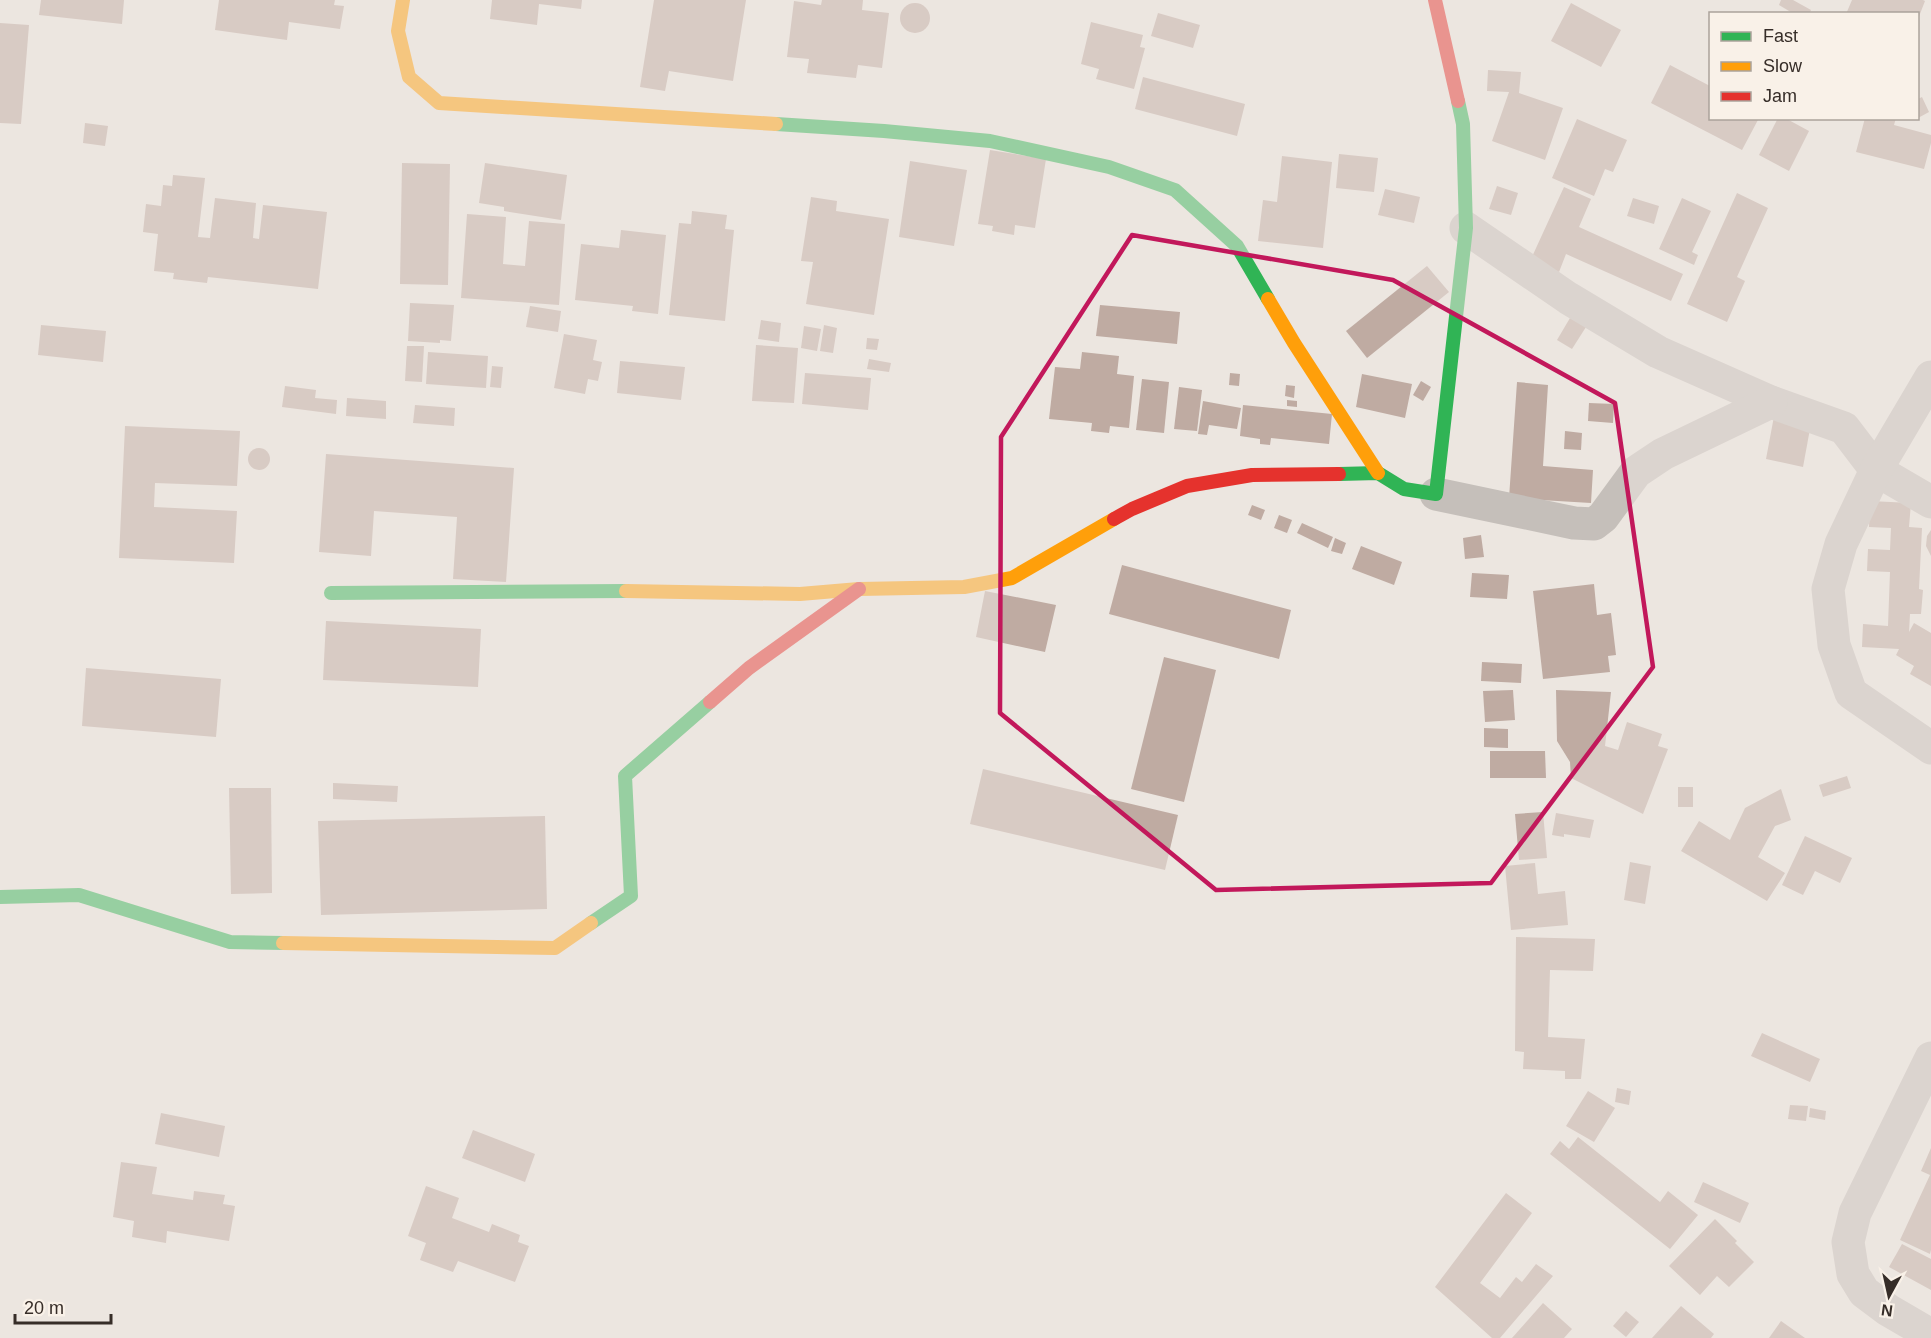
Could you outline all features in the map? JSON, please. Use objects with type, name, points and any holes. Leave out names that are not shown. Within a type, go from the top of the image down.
[{"type":"street","points":[[403,0],[398,31],[409,77],[439,104],[884,131],[990,141],[1110,167],[1175,190],[1237,246],[1294,343],[1378,473],[1404,489],[1574,523],[1594,524],[1603,517],[1636,472],[1663,454],[1771,402]]},
{"type":"street","points":[[1435,0],[1463,124],[1466,228],[1436,494]]},
{"type":"street","points":[[1466,228],[1568,298],[1658,352],[1771,402],[1844,428],[1876,470],[1931,502]]},
{"type":"street","points":[[1931,377],[1876,470],[1842,544],[1828,589],[1834,645],[1851,693],[1931,748]]},
{"type":"street","points":[[331,593],[574,590],[800,594],[859,589],[964,587],[1012,578],[1132,509],[1187,486],[1252,475],[1378,473]]},
{"type":"street","points":[[0,897],[79,895],[230,942],[555,948],[631,896],[625,776],[749,668],[859,589]]},
{"type":"street","points":[[1931,1058],[1855,1213],[1848,1242],[1853,1274],[1864,1292],[1888,1310],[1931,1335]]},
{"type":"highlighted area","points":[[1132,235],[1393,280],[1615,403],[1653,667],[1491,883],[1216,890],[1000,713],[1001,437]]},
{"type":"building","points":[[41,0],[124,0],[122,24],[39,15]]},
{"type":"building","points":[[219,0],[335,0],[334,5],[344,6],[340,29],[289,22],[287,40],[215,30]]},
{"type":"building","points":[[492,0],[582,0],[581,9],[539,4],[537,25],[490,19]]},
{"type":"building","points":[[654,0],[746,0],[733,81],[669,71],[665,91],[640,87]]},
{"type":"building","points":[[822,0],[863,0],[862,10],[889,13],[882,68],[858,65],[856,78],[807,73],[809,59],[787,57],[794,1],[821,5]]},
{"type":"building","points":[[1781,0],[1793,0],[1811,10],[1810,12],[1791,12],[1779,5]]},
{"type":"building","points":[[1852,0],[1925,1],[1919,16],[1919,12],[1847,12]]},
{"type":"building","points":[[915,3],[925,8],[930,18],[925,28],[915,33],[905,28],[900,18],[905,8]]},
{"type":"building","points":[[1571,3],[1621,30],[1601,67],[1551,41]]},
{"type":"building","points":[[1158,13],[1200,25],[1193,48],[1151,36]]},
{"type":"building","points":[[1091,22],[1143,35],[1140,47],[1145,48],[1134,89],[1096,79],[1099,69],[1081,64]]},
{"type":"building","points":[[0,23],[29,25],[21,124],[0,123]]},
{"type":"building","points":[[1670,65],[1709,85],[1709,120],[1758,120],[1742,150],[1651,103]]},
{"type":"building","points":[[1488,70],[1521,72],[1519,93],[1563,108],[1545,160],[1492,141],[1509,92],[1487,91]]},
{"type":"building","points":[[1143,77],[1245,104],[1237,136],[1135,109]]},
{"type":"building","points":[[1922,97],[1929,112],[1919,117],[1919,98]]},
{"type":"building","points":[[1577,119],[1627,140],[1613,172],[1605,169],[1594,196],[1552,178]]},
{"type":"building","points":[[1777,120],[1789,120],[1809,131],[1789,171],[1759,155]]},
{"type":"building","points":[[1864,120],[1895,120],[1894,125],[1931,135],[1924,169],[1856,152]]},
{"type":"building","points":[[85,123],[108,126],[105,146],[83,143]]},
{"type":"building","points":[[990,150],[1046,159],[1035,228],[1015,225],[1014,235],[992,231],[993,226],[978,224]]},
{"type":"building","points":[[1339,154],[1378,158],[1374,192],[1336,188]]},
{"type":"building","points":[[1282,156],[1332,162],[1323,248],[1258,241],[1263,200],[1277,202]]},
{"type":"building","points":[[910,161],[967,170],[954,246],[899,237]]},
{"type":"building","points":[[402,163],[450,164],[448,285],[400,284]]},
{"type":"building","points":[[485,163],[567,175],[561,220],[504,211],[504,207],[479,203]]},
{"type":"building","points":[[173,175],[205,178],[198,237],[210,238],[215,198],[256,203],[253,238],[259,239],[263,205],[327,212],[318,289],[208,277],[207,283],[173,279],[174,273],[154,271],[158,234],[143,232],[146,204],[161,206],[163,185],[172,186]]},
{"type":"building","points":[[1497,186],[1518,193],[1511,215],[1489,209]]},
{"type":"building","points":[[1564,187],[1591,199],[1579,227],[1683,274],[1671,301],[1566,254],[1559,272],[1531,259]]},
{"type":"building","points":[[1385,189],[1420,197],[1414,223],[1378,215]]},
{"type":"building","points":[[1737,193],[1768,208],[1737,277],[1745,281],[1727,322],[1687,304]]},
{"type":"building","points":[[811,197],[837,201],[836,211],[889,219],[874,315],[806,304],[813,262],[801,261]]},
{"type":"building","points":[[1633,198],[1659,206],[1654,224],[1627,216]]},
{"type":"building","points":[[1682,198],[1711,211],[1692,252],[1698,255],[1694,265],[1659,249]]},
{"type":"building","points":[[692,211],[727,215],[725,229],[734,230],[725,321],[669,315],[679,223],[691,224]]},
{"type":"building","points":[[467,214],[506,217],[503,264],[525,266],[529,221],[565,224],[559,305],[461,298]]},
{"type":"building","points":[[621,230],[666,235],[658,314],[632,311],[633,306],[575,300],[581,244],[619,248]]},
{"type":"building","points":[[1427,266],[1449,292],[1367,358],[1346,331]]},
{"type":"building","points":[[410,303],[454,305],[451,341],[440,340],[440,343],[408,341]]},
{"type":"building","points":[[1100,305],[1180,312],[1177,344],[1096,336]]},
{"type":"building","points":[[530,306],[561,311],[558,332],[526,327]]},
{"type":"building","points":[[1570,318],[1586,327],[1572,349],[1557,340]]},
{"type":"building","points":[[761,320],[781,323],[779,342],[758,339]]},
{"type":"building","points":[[41,325],[106,331],[103,362],[38,355]]},
{"type":"building","points":[[824,325],[837,328],[833,353],[820,351]]},
{"type":"building","points":[[804,326],[821,329],[817,351],[801,348]]},
{"type":"building","points":[[564,334],[597,340],[593,360],[602,362],[598,381],[588,379],[585,394],[554,388]]},
{"type":"building","points":[[867,338],[879,339],[877,350],[866,349]]},
{"type":"building","points":[[756,345],[798,348],[794,403],[752,401]]},
{"type":"building","points":[[407,346],[424,346],[422,382],[405,381]]},
{"type":"building","points":[[428,352],[488,356],[486,388],[426,384]]},
{"type":"building","points":[[1082,352],[1119,356],[1117,374],[1134,376],[1129,428],[1110,426],[1109,433],[1091,431],[1092,423],[1049,419],[1055,367],[1080,369]]},
{"type":"building","points":[[869,359],[891,363],[889,372],[867,369]]},
{"type":"building","points":[[620,361],[685,367],[681,400],[617,393]]},
{"type":"building","points":[[492,366],[503,367],[501,388],[490,387]]},
{"type":"building","points":[[805,373],[871,378],[868,410],[802,404]]},
{"type":"building","points":[[1230,373],[1240,374],[1239,386],[1229,385]]},
{"type":"building","points":[[1362,374],[1412,384],[1405,418],[1356,407]]},
{"type":"building","points":[[1142,379],[1169,382],[1164,433],[1136,430]]},
{"type":"building","points":[[1421,381],[1431,387],[1423,401],[1413,395]]},
{"type":"building","points":[[1517,382],[1548,385],[1543,466],[1593,470],[1591,503],[1509,498]]},
{"type":"building","points":[[1286,385],[1295,386],[1294,398],[1285,396]]},
{"type":"building","points":[[285,386],[316,390],[315,398],[337,400],[336,414],[282,407]]},
{"type":"building","points":[[1179,387],[1202,390],[1197,431],[1174,429]]},
{"type":"building","points":[[347,398],[386,401],[386,419],[346,416]]},
{"type":"building","points":[[1287,400],[1297,401],[1297,407],[1287,406]]},
{"type":"building","points":[[1203,401],[1241,408],[1237,429],[1209,425],[1207,435],[1198,434]]},
{"type":"building","points":[[1589,403],[1614,404],[1613,423],[1588,421]]},
{"type":"building","points":[[415,405],[455,408],[454,426],[413,423]]},
{"type":"building","points":[[1243,405],[1332,414],[1329,444],[1271,438],[1270,445],[1260,444],[1260,439],[1240,436]]},
{"type":"building","points":[[1775,411],[1812,418],[1803,467],[1766,459]]},
{"type":"building","points":[[125,426],[240,431],[237,486],[155,483],[154,507],[237,511],[234,563],[119,558]]},
{"type":"building","points":[[1565,431],[1582,433],[1581,450],[1564,449]]},
{"type":"building","points":[[259,448],[267,451],[270,459],[267,467],[259,470],[251,467],[248,459],[251,451]]},
{"type":"building","points":[[326,454],[514,468],[506,582],[453,579],[457,517],[374,511],[371,556],[319,552]]},
{"type":"building","points":[[1870,501],[1911,503],[1909,527],[1922,528],[1919,589],[1923,590],[1921,614],[1910,614],[1909,632],[1914,623],[1931,633],[1931,686],[1910,674],[1914,666],[1896,655],[1899,649],[1862,647],[1863,624],[1888,626],[1890,572],[1867,571],[1868,549],[1890,550],[1891,528],[1869,527]]},
{"type":"building","points":[[1252,505],[1265,510],[1261,520],[1248,515]]},
{"type":"building","points":[[1279,515],[1292,520],[1287,533],[1274,528]]},
{"type":"building","points":[[1302,523],[1333,537],[1328,548],[1297,533]]},
{"type":"building","points":[[1931,530],[1931,556],[1926,546],[1927,536]]},
{"type":"building","points":[[1481,535],[1484,557],[1465,559],[1463,538]]},
{"type":"building","points":[[1335,538],[1346,543],[1342,554],[1331,551]]},
{"type":"building","points":[[1361,546],[1402,562],[1394,585],[1352,569]]},
{"type":"building","points":[[1122,565],[1291,610],[1279,659],[1109,614]]},
{"type":"building","points":[[1472,573],[1509,575],[1507,599],[1470,597]]},
{"type":"building","points":[[1594,584],[1597,615],[1611,613],[1616,655],[1608,656],[1610,672],[1543,679],[1533,591]]},
{"type":"building","points":[[985,591],[1056,605],[1045,652],[976,637]]},
{"type":"building","points":[[326,621],[481,629],[478,687],[323,680]]},
{"type":"building","points":[[1164,657],[1216,670],[1184,802],[1131,789]]},
{"type":"building","points":[[1482,662],[1522,664],[1521,683],[1481,681]]},
{"type":"building","points":[[86,668],[221,679],[216,737],[82,726]]},
{"type":"building","points":[[1513,690],[1515,720],[1485,722],[1483,691]]},
{"type":"building","points":[[1556,690],[1611,692],[1605,746],[1618,750],[1627,722],[1662,734],[1658,746],[1668,749],[1643,814],[1571,778],[1570,762],[1557,741]]},
{"type":"building","points":[[1484,728],[1508,729],[1508,748],[1484,747]]},
{"type":"building","points":[[1490,751],[1545,751],[1546,778],[1490,778]]},
{"type":"building","points":[[983,769],[1178,815],[1165,870],[970,824]]},
{"type":"building","points":[[1847,776],[1851,788],[1823,797],[1819,785]]},
{"type":"building","points":[[333,783],[398,786],[397,802],[333,799]]},
{"type":"building","points":[[1678,787],[1693,787],[1693,807],[1678,807]]},
{"type":"building","points":[[229,788],[271,788],[272,893],[231,894]]},
{"type":"building","points":[[1781,789],[1791,820],[1775,826],[1758,857],[1785,873],[1767,901],[1681,851],[1699,821],[1730,840],[1745,808]]},
{"type":"building","points":[[1543,812],[1547,858],[1519,860],[1515,814]]},
{"type":"building","points":[[1556,813],[1594,820],[1590,838],[1564,834],[1564,837],[1552,835]]},
{"type":"building","points":[[545,816],[547,909],[321,915],[318,821]]},
{"type":"building","points":[[1805,836],[1852,858],[1840,883],[1815,871],[1803,895],[1782,885]]},
{"type":"building","points":[[1630,862],[1651,866],[1645,904],[1624,900]]},
{"type":"building","points":[[1535,863],[1538,894],[1565,891],[1568,925],[1511,930],[1505,866]]},
{"type":"building","points":[[1516,937],[1595,939],[1593,971],[1550,970],[1548,1037],[1585,1039],[1581,1079],[1565,1079],[1565,1071],[1523,1069],[1524,1052],[1515,1051]]},
{"type":"building","points":[[1762,1033],[1820,1059],[1810,1082],[1751,1056]]},
{"type":"building","points":[[1617,1088],[1631,1091],[1629,1105],[1615,1102]]},
{"type":"building","points":[[1588,1091],[1615,1108],[1594,1142],[1566,1126]]},
{"type":"building","points":[[1790,1105],[1808,1106],[1806,1121],[1788,1119]]},
{"type":"building","points":[[1810,1108],[1826,1111],[1825,1120],[1809,1117]]},
{"type":"building","points":[[161,1113],[225,1126],[219,1157],[155,1144]]},
{"type":"building","points":[[473,1130],[535,1154],[525,1182],[462,1158]]},
{"type":"building","points":[[1578,1137],[1660,1202],[1668,1191],[1698,1215],[1670,1249],[1550,1154],[1560,1141],[1569,1149]]},
{"type":"building","points":[[1931,1148],[1930,1254],[1900,1240],[1930,1175],[1921,1171]]},
{"type":"building","points":[[121,1162],[157,1167],[152,1194],[193,1200],[194,1191],[225,1195],[223,1204],[235,1206],[229,1241],[167,1231],[166,1243],[132,1237],[134,1221],[113,1217]]},
{"type":"building","points":[[1703,1182],[1749,1203],[1740,1223],[1694,1202]]},
{"type":"building","points":[[426,1186],[459,1198],[452,1218],[489,1232],[492,1224],[520,1235],[518,1242],[529,1246],[515,1282],[458,1261],[453,1272],[420,1260],[426,1243],[408,1236]]},
{"type":"building","points":[[1506,1193],[1532,1213],[1480,1283],[1500,1298],[1516,1277],[1522,1282],[1536,1264],[1553,1276],[1500,1338],[1492,1338],[1435,1287]]},
{"type":"building","points":[[1715,1219],[1754,1262],[1729,1287],[1717,1276],[1700,1295],[1669,1266]]},
{"type":"building","points":[[1902,1244],[1931,1259],[1931,1290],[1889,1267]]},
{"type":"building","points":[[1543,1303],[1572,1329],[1564,1338],[1512,1338]]},
{"type":"building","points":[[1681,1306],[1714,1334],[1711,1338],[1652,1338]]},
{"type":"building","points":[[1626,1311],[1639,1322],[1626,1337],[1613,1326]]},
{"type":"building","points":[[1781,1321],[1805,1338],[1769,1338]]},
{"type":"traffic: fast","points":[[1339,474],[1378,473],[1404,489],[1436,494],[1466,228],[1463,124],[1458,101]]},
{"type":"traffic: fast","points":[[776,124],[990,141],[1109,167],[1175,190],[1237,246],[1268,299]]},
{"type":"traffic: fast","points":[[331,593],[626,591]]},
{"type":"traffic: fast","points":[[591,923],[631,896],[625,776],[710,702]]},
{"type":"traffic: fast","points":[[0,897],[79,895],[230,942],[283,943]]},
{"type":"traffic: slow","points":[[403,0],[398,31],[409,77],[439,103],[776,124]]},
{"type":"traffic: slow","points":[[1268,299],[1378,473]]},
{"type":"traffic: slow","points":[[626,591],[800,594],[859,589],[964,587],[1012,578],[1114,519]]},
{"type":"traffic: slow","points":[[283,943],[555,948],[591,923]]},
{"type":"traffic: jam","points":[[1435,0],[1458,101]]},
{"type":"traffic: jam","points":[[1114,519],[1187,486],[1252,475],[1339,474]]},
{"type":"traffic: jam","points":[[710,702],[749,668],[859,589]]}]
